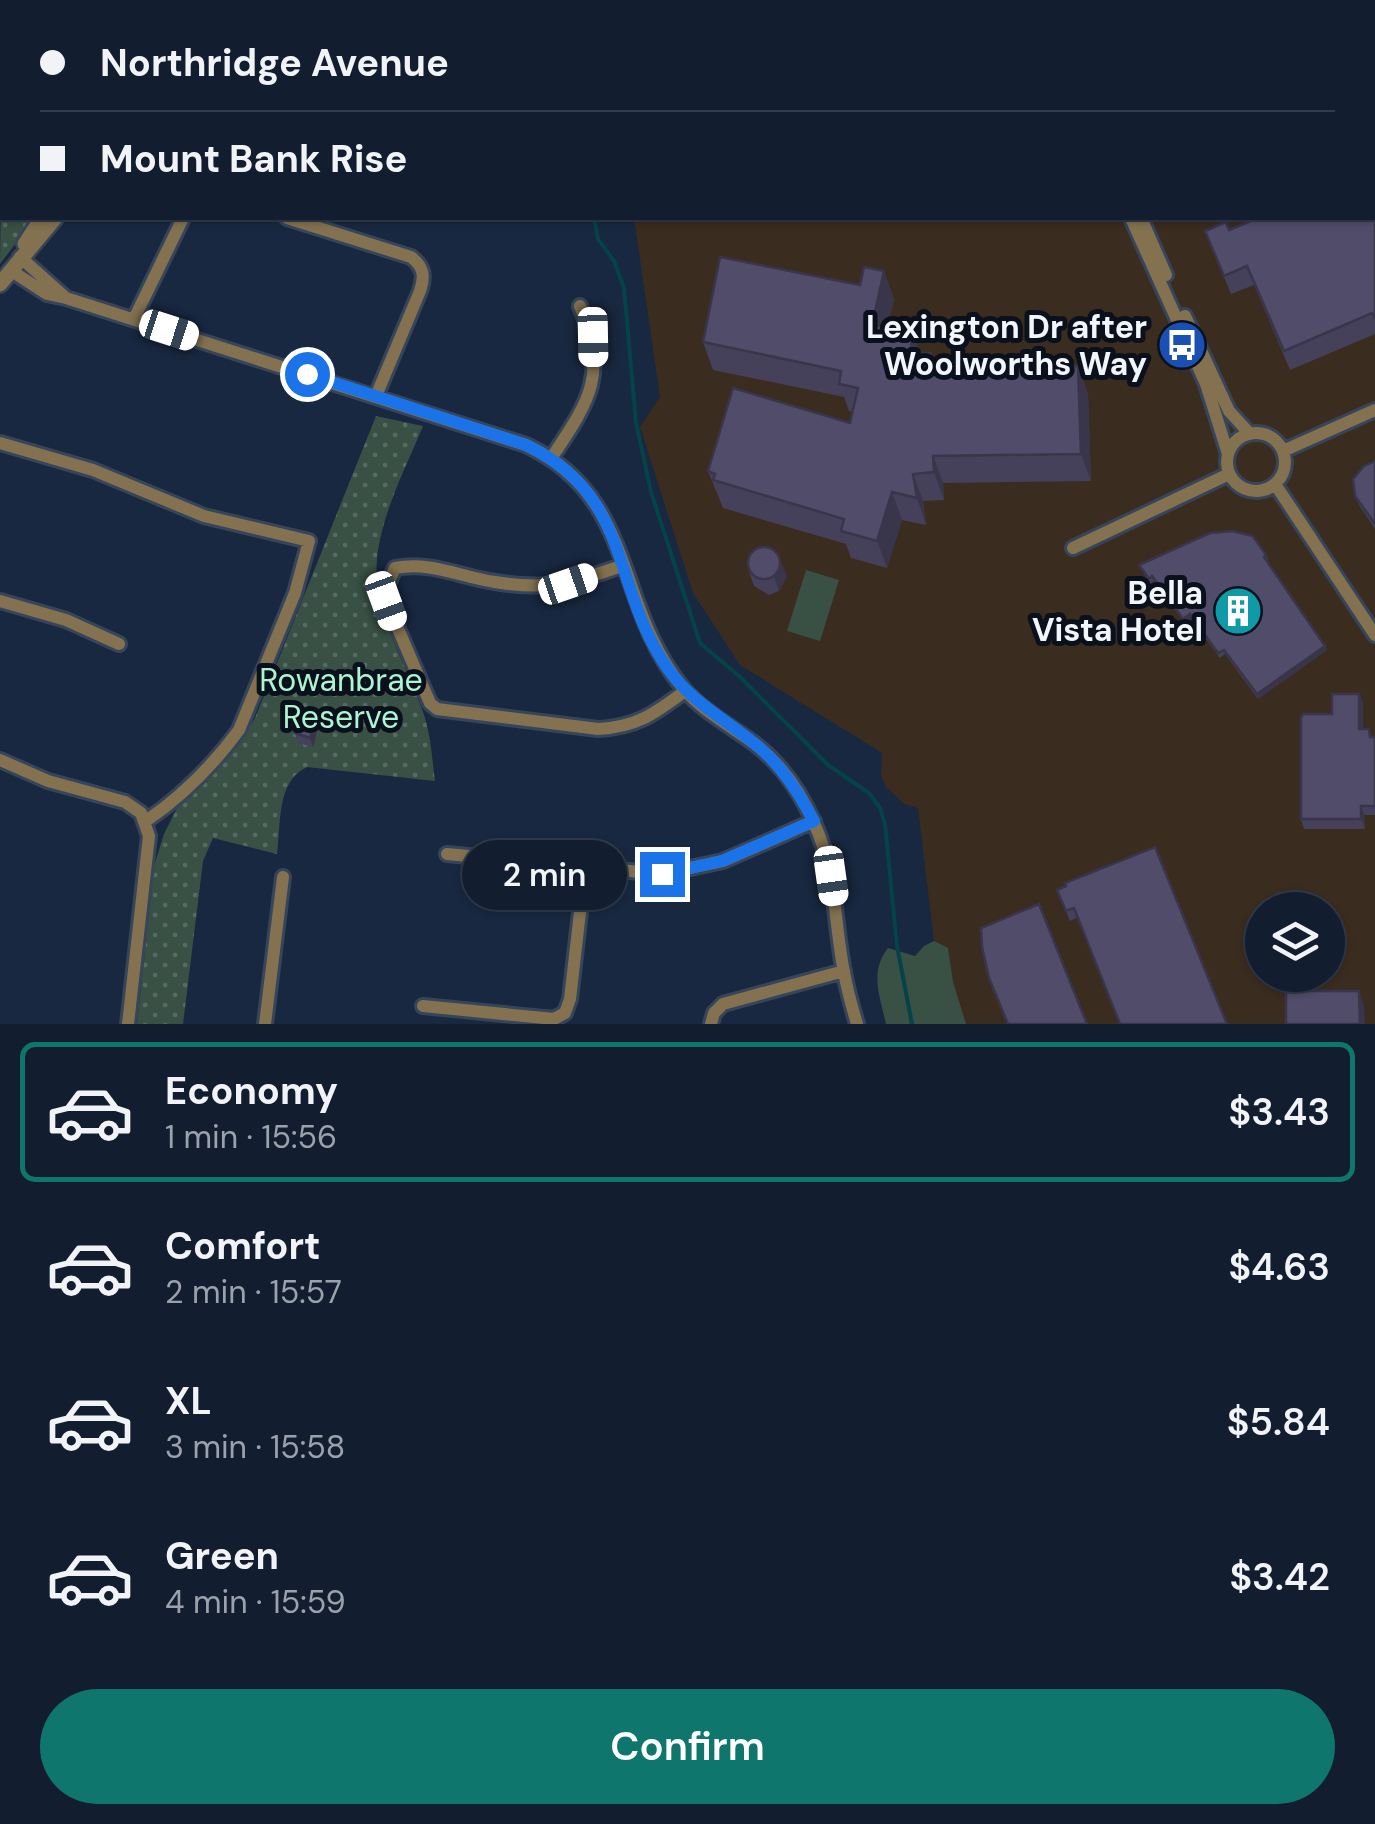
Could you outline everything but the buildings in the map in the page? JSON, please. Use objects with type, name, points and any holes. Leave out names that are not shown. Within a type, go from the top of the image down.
[{"type":"street","points":[[10,270],[40,220]]},
{"type":"street","points":[[10,270],[53,220]]},
{"type":"street","points":[[134,319],[182,220]]},
{"type":"street","points":[[293,220],[410,258],[423,270],[420,291],[376,396]]},
{"type":"street","points":[[1132,220],[1206,384],[1228,454],[1228,474],[1238,486],[1265,490],[1274,484],[1284,467],[1282,451],[1272,439],[1250,434],[1229,411],[1142,220]]},
{"type":"street","points":[[10,270],[66,298],[480,428],[552,457],[573,474],[600,508],[651,641],[686,692],[782,769],[814,821],[831,876],[844,971],[857,1024]]},
{"type":"street","points":[[552,457],[591,394],[593,337],[580,306]]},
{"type":"street","points":[[1282,451],[1375,410]]},
{"type":"street","points":[[1228,454],[1234,442],[1250,434]]},
{"type":"street","points":[[0,444],[93,470],[204,516],[309,542],[295,593],[246,718],[224,750],[146,821]]},
{"type":"street","points":[[1073,548],[1228,474]]},
{"type":"street","points":[[1274,484],[1375,635]]},
{"type":"street","points":[[624,565],[568,584],[540,588],[492,582],[416,564],[395,568],[386,588],[386,601],[430,704],[437,709],[598,729],[622,728],[650,717],[686,692]]},
{"type":"street","points":[[0,600],[66,620],[119,644]]},
{"type":"street","points":[[0,760],[48,782],[125,802],[146,821],[149,836],[128,1024]]},
{"type":"street","points":[[447,854],[662,874],[722,861],[814,821]]},
{"type":"street","points":[[423,1006],[554,1019],[565,1013],[570,999],[584,869]]},
{"type":"street","points":[[265,1024],[282,877]]},
{"type":"street","points":[[711,1024],[722,1004],[844,971]]},
{"type":"shaded area","points":[[634,220],[1375,220],[1375,1024],[953,1024],[934,941],[918,808],[904,804],[886,787],[881,776],[882,753],[740,665],[693,593],[640,427],[660,397]]},
{"type":"green space","points":[[1,220],[33,220],[0,264]]},
{"type":"green space","name":"Rowanbrae Reserve","points":[[376,416],[423,426],[386,518],[377,572],[390,633],[426,720],[435,781],[307,767],[290,782],[285,793],[277,854],[213,838],[203,861],[183,1024],[137,1024],[154,866],[164,834],[178,806],[237,746],[255,718]]},
{"type":"green space","points":[[806,570],[839,580],[820,641],[787,631]]},
{"type":"green space","points":[[934,941],[948,948],[966,1024],[886,1024],[877,975],[882,957],[888,948],[915,956]]},
{"type":"waterway","points":[[594,220],[598,239],[614,261],[624,288],[636,422],[651,492],[700,643],[828,765],[869,793],[880,808],[885,824],[897,946],[912,1024]]},
{"type":"place","name":"Lexington Dr after Woolworths Way","points":[[1182,345]]},
{"type":"place","name":"Bella Vista Hotel","points":[[1238,611]]},
{"type":"route","points":[[307,374],[526,445],[552,457],[589,492],[614,536],[651,641],[667,668],[702,707],[758,746],[782,769],[814,821],[722,861],[662,874]]}]
